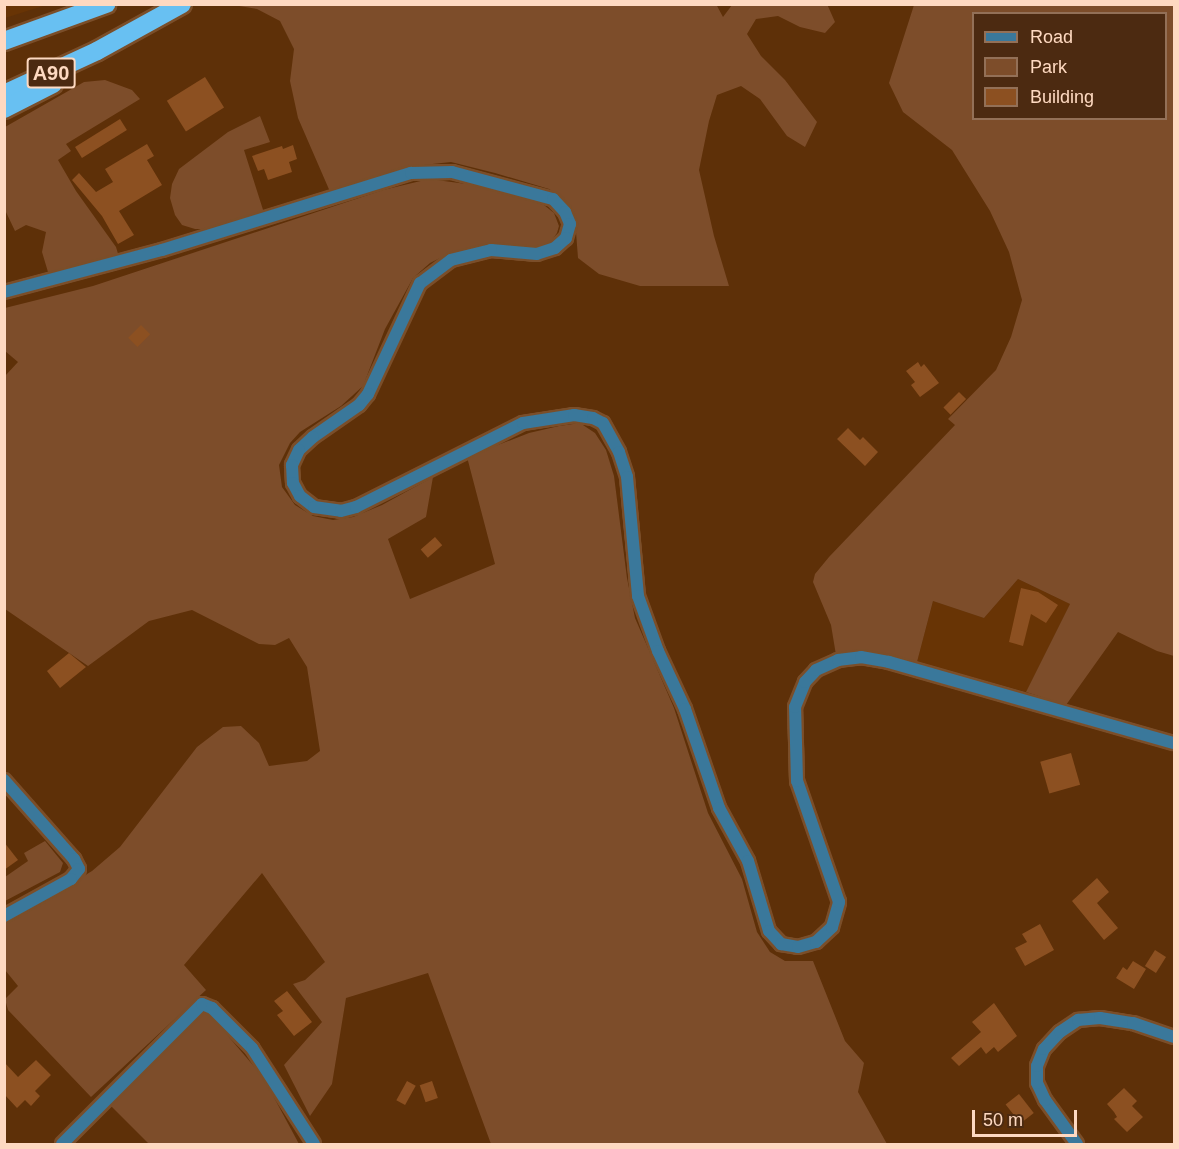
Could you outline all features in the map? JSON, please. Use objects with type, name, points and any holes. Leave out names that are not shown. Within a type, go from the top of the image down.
[{"type":"highway","points":[[4,41],[106,4]]},
{"type":"highway","name":"Α90","points":[[4,94],[97,51],[182,4]]},
{"type":"highway","points":[[4,109],[66,77],[97,51]]},
{"type":"street","points":[[4,292],[162,250],[411,173],[452,172],[553,200],[565,212],[570,224],[566,238],[555,248],[537,254],[491,250],[451,260],[420,283],[369,394],[359,405],[312,437],[299,450],[292,465],[293,483],[300,496],[314,507],[341,511],[356,507],[523,423],[574,415],[594,418],[603,423],[620,452],[627,477],[638,596],[658,651],[685,709],[719,808],[748,861],[769,931],[781,944],[798,947],[816,942],[832,927],[839,902],[797,781],[795,707],[805,682],[816,670],[838,660],[861,657],[889,662],[1174,743]]},
{"type":"street","points":[[4,780],[74,859],[78,869],[71,879],[4,916]]},
{"type":"street","points":[[62,1144],[202,1004],[212,1008],[252,1048],[314,1144]]},
{"type":"street","points":[[1077,1144],[1045,1100],[1036,1083],[1037,1066],[1044,1049],[1059,1032],[1078,1020],[1100,1018],[1133,1023],[1174,1036]]},
{"type":"shaded area","points":[[5,4],[46,4],[46,5],[5,18]]},
{"type":"shaded area","points":[[1018,579],[1070,604],[1026,692],[917,662],[933,601],[984,618]]},
{"type":"green space","points":[[716,4],[723,17],[732,5],[827,4],[835,22],[825,33],[800,27],[778,16],[756,19],[747,34],[761,56],[785,80],[817,122],[805,147],[787,136],[760,99],[741,86],[717,95],[699,170],[714,236],[729,286],[640,286],[599,274],[578,258],[575,219],[566,201],[549,189],[451,162],[414,166],[331,194],[298,118],[290,81],[294,49],[280,21],[257,9],[233,5]]},
{"type":"green space","points":[[914,5],[1174,5],[1174,656],[1157,651],[1118,632],[1066,705],[1026,692],[1070,604],[1018,579],[984,618],[933,601],[917,662],[858,651],[836,655],[831,625],[813,582],[815,574],[829,557],[955,425],[948,419],[996,370],[1011,337],[1022,300],[1009,252],[990,211],[952,150],[903,112],[889,83]]},
{"type":"green space","points":[[105,80],[132,90],[140,99],[66,144],[71,151],[58,160],[76,191],[116,247],[119,257],[48,272],[42,252],[46,232],[26,225],[15,231],[5,210],[5,127],[84,82]]},
{"type":"green space","points":[[260,116],[270,142],[244,150],[265,216],[213,229],[195,229],[182,225],[175,215],[170,198],[172,184],[179,169],[228,132]]},
{"type":"green space","points":[[429,179],[474,185],[544,205],[554,213],[559,226],[557,233],[549,244],[535,247],[489,243],[452,252],[430,263],[413,278],[385,329],[363,386],[341,406],[300,432],[290,443],[279,465],[282,487],[295,505],[313,516],[333,520],[353,517],[382,505],[433,477],[426,517],[388,539],[410,599],[495,564],[467,457],[529,433],[559,426],[580,423],[595,433],[606,450],[614,476],[627,578],[635,618],[674,708],[708,813],[742,879],[757,932],[770,952],[785,961],[813,961],[845,1041],[864,1063],[858,1092],[887,1144],[491,1144],[428,973],[346,998],[332,1084],[310,1116],[284,1065],[322,1022],[293,984],[305,980],[325,962],[262,873],[184,965],[206,990],[91,1097],[8,1010],[5,999],[18,986],[5,970],[5,924],[92,871],[120,847],[197,747],[223,727],[241,726],[259,743],[269,766],[307,761],[320,751],[307,667],[289,638],[275,645],[259,644],[192,610],[149,621],[88,666],[5,609],[5,376],[18,362],[5,351],[5,308],[93,286],[383,190]]},
{"type":"green space","points":[[45,841],[63,863],[60,872],[5,901],[5,877],[28,861],[24,853]]},
{"type":"green space","points":[[204,1011],[211,1016],[263,1077],[299,1144],[149,1144],[111,1106],[196,1013]]},
{"type":"building","points":[[205,77],[224,108],[186,131],[167,101]]},
{"type":"building","points":[[120,119],[127,130],[82,158],[75,147]]},
{"type":"building","points":[[147,144],[154,156],[147,160],[162,185],[119,211],[134,235],[118,244],[102,216],[72,180],[79,173],[96,192],[113,182],[105,169]]},
{"type":"building","points":[[293,145],[297,159],[289,162],[292,172],[268,180],[264,169],[258,171],[252,156],[282,146],[283,149]]},
{"type":"building","points":[[141,325],[150,334],[137,347],[128,338]]},
{"type":"building","points":[[918,362],[921,367],[924,364],[939,383],[920,397],[911,385],[915,382],[906,371]]},
{"type":"building","points":[[959,392],[966,399],[951,415],[943,408]]},
{"type":"building","points":[[848,428],[860,440],[863,437],[878,452],[865,466],[837,439]]},
{"type":"building","points":[[435,537],[442,545],[428,558],[421,549]]},
{"type":"building","points":[[1021,588],[1038,592],[1058,605],[1046,623],[1031,614],[1023,646],[1009,642]]},
{"type":"building","points":[[69,653],[86,667],[60,688],[47,671]]},
{"type":"building","points":[[1071,753],[1080,785],[1049,794],[1040,762]]},
{"type":"building","points":[[4,842],[18,860],[4,870]]},
{"type":"building","points":[[1097,878],[1109,892],[1097,903],[1118,928],[1104,940],[1072,901]]},
{"type":"building","points":[[1040,924],[1054,950],[1025,966],[1015,948],[1027,942],[1022,934]]},
{"type":"building","points":[[1155,950],[1166,957],[1156,973],[1145,966]]},
{"type":"building","points":[[1133,961],[1146,969],[1134,989],[1116,978],[1123,967],[1127,970]]},
{"type":"building","points":[[287,991],[312,1022],[294,1036],[277,1015],[283,1011],[274,1001]]},
{"type":"building","points":[[994,1003],[1017,1036],[998,1052],[994,1047],[986,1054],[981,1047],[959,1066],[951,1058],[981,1032],[972,1022]]},
{"type":"building","points":[[36,1060],[51,1075],[35,1091],[40,1096],[31,1106],[25,1100],[17,1108],[4,1094],[4,1062],[18,1077]]},
{"type":"building","points":[[407,1081],[416,1086],[405,1105],[396,1100]]},
{"type":"building","points":[[432,1081],[438,1098],[426,1102],[420,1085]]},
{"type":"building","points":[[1124,1088],[1137,1101],[1132,1106],[1143,1117],[1127,1132],[1114,1119],[1117,1117],[1107,1104]]},
{"type":"building","points":[[1019,1094],[1034,1113],[1020,1123],[1006,1104]]}]
